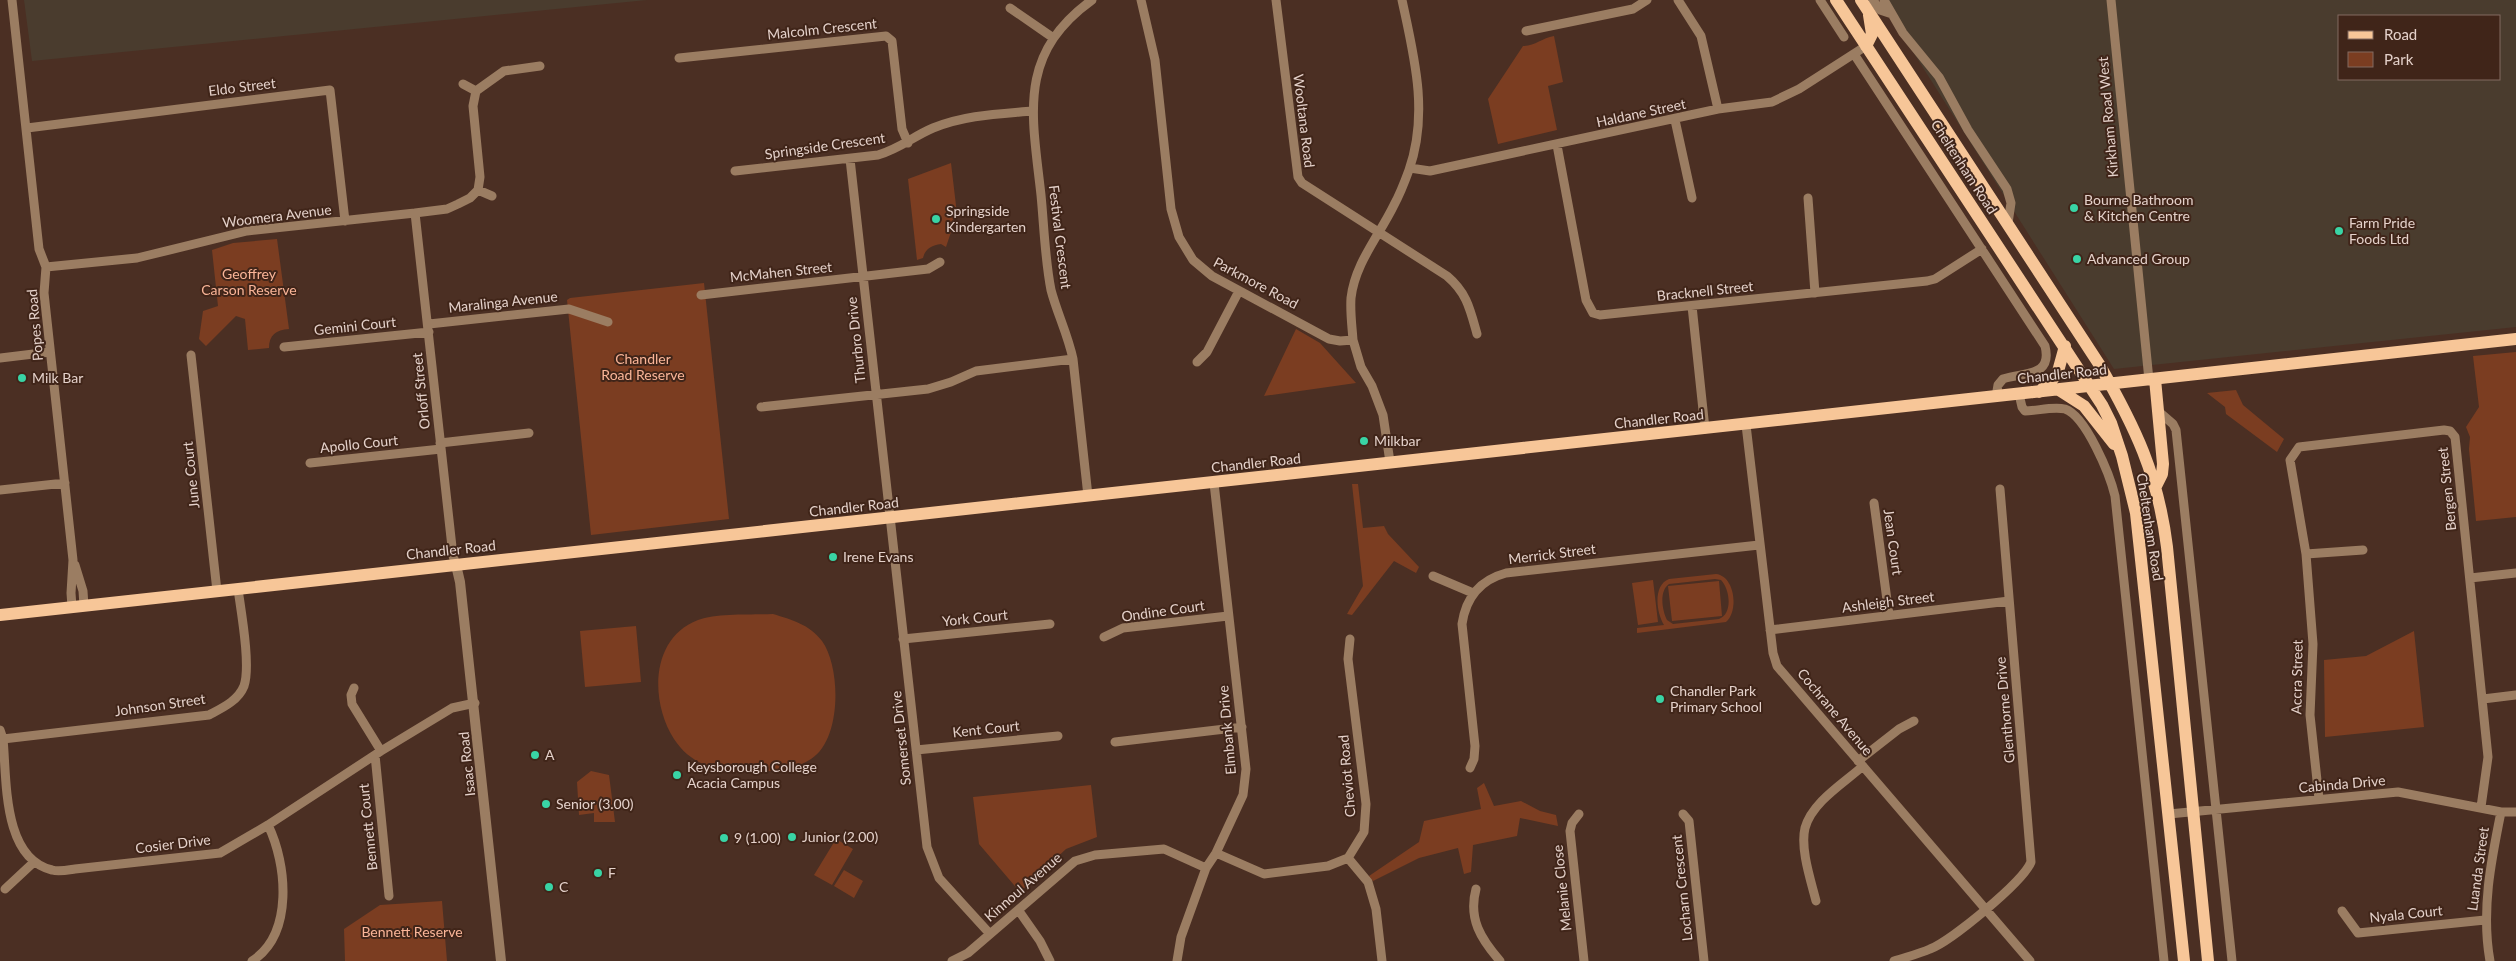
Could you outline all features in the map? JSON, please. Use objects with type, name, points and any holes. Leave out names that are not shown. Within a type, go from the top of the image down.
[{"type":"main road","name":"Cheltenham Road","points":[[1836,0],[2065,346],[2111,424],[2122,456],[2136,513],[2184,961]]},
{"type":"main road","name":"Cheltenham Road","points":[[1867,3],[2111,384],[2140,439],[2156,486],[2167,547],[2195,812],[2208,961]]},
{"type":"main road","points":[[1866,46],[1872,34],[1867,3]]},
{"type":"main road","name":"Chandler Road","points":[[0,615],[1214,483],[1390,462],[1746,425],[2516,339]]},
{"type":"main road","points":[[2039,392],[2058,375],[2065,346]]},
{"type":"main road","points":[[2152,380],[2158,411],[2163,470],[2156,486]]},
{"type":"main road","points":[[2059,390],[2074,398],[2089,411],[2122,456]]},
{"type":"street","name":"Popes Road","points":[[12,0],[40,249],[46,267],[44,293],[78,606]]},
{"type":"street","name":"Festival Crescent","points":[[1088,496],[1073,359],[1052,290],[1032,111],[1034,81],[1052,37],[1072,15],[1092,0]]},
{"type":"street","name":"Parkmore Road","points":[[1141,0],[1155,60],[1174,224],[1183,245],[1201,269],[1240,291],[1329,339],[1340,341],[1353,340]]},
{"type":"street","name":"Wooltana Road","points":[[1276,0],[1298,177],[1302,183],[1447,276],[1460,287],[1470,309],[1477,334]]},
{"type":"street","points":[[1390,462],[1383,414],[1361,367],[1353,340],[1351,298],[1362,262],[1394,205],[1410,168],[1419,123],[1419,88],[1402,0]]},
{"type":"street","points":[[1526,31],[1633,9],[1646,0]]},
{"type":"street","points":[[1678,0],[1701,36],[1718,109]]},
{"type":"street","points":[[1820,0],[1844,37]]},
{"type":"street","name":"Cheltenham Road","points":[[1884,0],[1892,14],[1939,77],[1968,130],[2007,189],[2011,203],[2008,224]]},
{"type":"street","name":"Kirkham Road West","points":[[2111,0],[2152,380]]},
{"type":"street","points":[[1867,3],[1892,14]]},
{"type":"street","points":[[1010,8],[1052,37]]},
{"type":"street","name":"Malcolm Crescent","points":[[679,58],[886,36],[892,41],[902,129],[908,143]]},
{"type":"street","name":"Haldane Street","points":[[1410,168],[1430,172],[1675,120],[1718,109],[1772,102],[1799,89],[1866,46]]},
{"type":"street","points":[[1854,54],[2044,341],[2046,350],[2044,364],[2036,371],[2003,379],[1998,385],[1996,397]]},
{"type":"street","points":[[492,196],[478,190],[480,177],[473,106],[476,91],[504,71],[540,66]]},
{"type":"street","points":[[463,84],[476,91]]},
{"type":"street","name":"Eldo Street","points":[[27,128],[330,90],[345,222]]},
{"type":"street","name":"Springside Crescent","points":[[735,171],[878,155],[897,150],[931,129],[962,118],[1032,111]]},
{"type":"street","points":[[1675,120],[1692,198]]},
{"type":"street","name":"Bracknell Street","points":[[1557,145],[1586,300],[1593,313],[1600,315],[1927,281],[1935,279],[1982,249]]},
{"type":"street","name":"Thurbro Drive","points":[[850,159],[890,518]]},
{"type":"street","name":"Woomera Avenue","points":[[46,267],[136,258],[247,231],[345,222],[447,209],[470,198],[478,190]]},
{"type":"street","points":[[1808,198],[1815,293]]},
{"type":"street","name":"Orloff Street","points":[[415,213],[453,556],[456,565]]},
{"type":"street","name":"McMahen Street","points":[[701,295],[928,269],[940,262]]},
{"type":"street","points":[[1197,362],[1207,352],[1240,291]]},
{"type":"street","points":[[1692,306],[1704,429]]},
{"type":"street","name":"Maralinga Avenue","points":[[429,328],[569,309],[608,322]]},
{"type":"street","name":"Gemini Court","points":[[284,346],[429,328]]},
{"type":"street","points":[[0,358],[50,352]]},
{"type":"street","name":"June Court","points":[[191,355],[217,592]]},
{"type":"street","points":[[761,407],[928,389],[951,382],[976,371],[1073,359]]},
{"type":"street","points":[[2019,394],[2022,407],[2026,411],[2061,409],[2070,412],[2077,419],[2104,464],[2115,496],[2164,961]]},
{"type":"street","points":[[2158,411],[2173,424],[2176,430],[2232,961]]},
{"type":"street","name":"Cochrane Avenue","points":[[1746,425],[1759,545],[1770,630],[1777,666],[2030,961]]},
{"type":"street","name":"Bergen Street","points":[[2306,554],[2290,460],[2299,447],[2444,430],[2450,431],[2455,437],[2483,698],[2488,764],[2481,807]]},
{"type":"street","name":"Apollo Court","points":[[310,463],[529,433]]},
{"type":"street","points":[[0,490],[65,483]]},
{"type":"street","name":"Elmbank Drive","points":[[1177,961],[1180,937],[1206,868],[1216,853],[1244,795],[1246,769],[1242,727],[1214,483]]},
{"type":"street","name":"Glenthorne Drive","points":[[1894,961],[1931,949],[1946,941],[2028,871],[2031,862],[2000,489]]},
{"type":"street","name":"Jean Court","points":[[1874,503],[1889,615]]},
{"type":"street","name":"Somerset Drive","points":[[890,518],[926,847],[939,878],[990,934]]},
{"type":"street","name":"Merrick Street","points":[[1470,768],[1474,759],[1475,746],[1462,624],[1464,609],[1473,593],[1482,584],[1495,576],[1506,573],[1759,545]]},
{"type":"street","points":[[2306,554],[2363,550]]},
{"type":"street","name":"Accra Street","points":[[2306,554],[2313,644],[2310,715],[2320,799]]},
{"type":"street","name":"Isaac Road","points":[[456,565],[460,582],[475,703],[501,961]]},
{"type":"street","points":[[2470,578],[2516,573]]},
{"type":"street","points":[[1433,576],[1473,593]]},
{"type":"street","name":"Johnson Street","points":[[1,734],[209,715],[229,705],[244,686],[245,660],[238,589]]},
{"type":"street","name":"Ashleigh Street","points":[[1770,630],[2009,601]]},
{"type":"street","name":"Ondine Court","points":[[1104,637],[1123,628],[1228,616]]},
{"type":"street","name":"York Court","points":[[903,639],[1050,624]]},
{"type":"street","name":"Cheviot Road","points":[[1348,858],[1364,832],[1366,804],[1348,659],[1350,639]]},
{"type":"street","points":[[354,688],[351,695],[352,704],[378,753]]},
{"type":"street","points":[[2483,698],[2516,695]]},
{"type":"street","name":"Cosier Drive","points":[[34,862],[53,871],[220,853],[268,825],[378,753],[452,708],[475,703]]},
{"type":"street","points":[[1816,901],[1806,861],[1805,829],[1814,809],[1860,763],[1898,729],[1914,721]]},
{"type":"street","points":[[1115,742],[1242,727]]},
{"type":"street","points":[[1,734],[11,820],[19,844],[34,862],[5,889]]},
{"type":"street","name":"Kent Court","points":[[916,750],[1058,736]]},
{"type":"street","name":"Bennett Court","points":[[378,753],[389,896]]},
{"type":"street","name":"Cabinda Drive","points":[[2169,814],[2398,792],[2501,812],[2516,812]]},
{"type":"street","name":"Luanda Street","points":[[2490,961],[2485,920],[2487,894],[2501,812]]},
{"type":"street","name":"Melanie Close","points":[[1579,814],[1572,823],[1570,831],[1584,961]]},
{"type":"street","name":"Locharn Crescent","points":[[1684,814],[1689,821],[1704,961]]},
{"type":"street","points":[[252,961],[262,954],[276,933],[284,899],[278,846],[268,825]]},
{"type":"street","name":"Kinnoul Avenue","points":[[952,961],[968,954],[1019,911],[1064,868],[1075,861],[1095,855],[1164,849],[1206,868]]},
{"type":"street","points":[[1216,853],[1264,874],[1328,866],[1348,858],[1368,882],[1376,909],[1382,961]]},
{"type":"street","points":[[1476,889],[1472,902],[1476,928],[1484,942],[1500,961]]},
{"type":"street","points":[[1019,911],[1040,941],[1050,961]]},
{"type":"street","name":"Nyala Court","points":[[2342,911],[2358,933],[2485,920]]},
{"type":"shaded area","points":[[24,0],[647,0],[32,61]]},
{"type":"shaded area","points":[[1880,0],[2516,0],[2516,327],[2114,369]]},
{"type":"green space","points":[[1554,36],[1563,82],[1548,86],[1557,130],[1498,144],[1488,99],[1523,46],[1531,45]]},
{"type":"green space","points":[[951,163],[957,214],[946,247],[941,244],[932,246],[925,252],[923,258],[917,260],[908,179]]},
{"type":"green space","name":"Geoffrey Carson Reserve","points":[[277,239],[289,329],[274,334],[270,340],[269,348],[248,350],[245,319],[236,316],[206,346],[199,339],[203,311],[218,306],[212,250],[233,243]]},
{"type":"green space","name":"Chandler Road Reserve","points":[[704,283],[729,519],[591,535],[567,300],[570,298]]},
{"type":"green space","points":[[1296,329],[1320,343],[1356,383],[1264,396]]},
{"type":"green space","points":[[2516,352],[2516,517],[2476,521],[2469,449],[2470,437],[2466,427],[2479,407],[2473,356]]},
{"type":"green space","points":[[2236,390],[2243,405],[2284,439],[2277,452],[2226,414],[2225,407],[2207,393]]},
{"type":"green space","points":[[1352,484],[1358,484],[1363,528],[1384,526],[1388,534],[1419,567],[1416,573],[1394,561],[1352,615],[1347,614],[1363,586]]},
{"type":"green space","points":[[1716,574],[1722,576],[1731,587],[1733,595],[1734,603],[1730,617],[1726,622],[1637,633],[1637,628],[1664,625],[1659,613],[1658,593],[1660,587],[1669,579]],"holes":[[[1721,580],[1729,601],[1726,612],[1719,619],[1673,624],[1667,620],[1663,606],[1663,596],[1669,584]]]},
{"type":"green space","points":[[1653,580],[1658,622],[1638,625],[1632,583]]},
{"type":"green space","points":[[1719,581],[1722,616],[1672,621],[1668,586]]},
{"type":"green space","points":[[773,614],[800,623],[812,630],[822,641],[828,653],[833,668],[835,703],[833,720],[828,736],[821,750],[811,759],[803,764],[785,769],[738,771],[719,769],[701,763],[680,747],[666,724],[658,690],[659,672],[663,656],[671,641],[682,629],[698,620],[725,615]]},
{"type":"green space","points":[[636,626],[641,682],[585,687],[580,631]]},
{"type":"green space","points":[[2414,631],[2424,727],[2325,737],[2324,660],[2366,656]]},
{"type":"green space","points":[[591,771],[609,775],[615,822],[594,822],[594,813],[579,815],[577,782]]},
{"type":"green space","points":[[1484,783],[1494,806],[1521,801],[1540,811],[1556,815],[1558,826],[1520,818],[1517,836],[1473,845],[1471,872],[1464,874],[1458,848],[1419,858],[1373,881],[1369,876],[1419,842],[1424,821],[1481,809],[1477,788]]},
{"type":"green space","points":[[1091,785],[1097,837],[1066,849],[1020,892],[979,844],[973,797]]},
{"type":"green space","points":[[836,839],[853,849],[832,885],[814,875]]},
{"type":"green space","points":[[844,870],[863,881],[854,898],[834,886]]},
{"type":"green space","name":"Bennett Reserve","points":[[442,901],[447,961],[345,961],[344,929],[380,905]]},
{"type":"place","name":"Bourne Bathroom & Kitchen Centre","points":[[2074,208]]},
{"type":"place","name":"Springside Kindergarten","points":[[936,219]]},
{"type":"place","name":"Farm Pride Foods Ltd","points":[[2339,231]]},
{"type":"place","name":"Advanced Group","points":[[2077,259]]},
{"type":"place","name":"Milk Bar","points":[[22,378]]},
{"type":"place","name":"Milkbar","points":[[1364,441]]},
{"type":"place","name":"Irene Evans","points":[[833,557]]},
{"type":"place","name":"Chandler Park Primary School","points":[[1660,699]]},
{"type":"place","name":"A","points":[[535,755]]},
{"type":"place","name":"Keysborough College Acacia Campus","points":[[677,775]]},
{"type":"place","name":"Senior (3.00)","points":[[546,804]]},
{"type":"place","name":"Junior (2.00)","points":[[792,837]]},
{"type":"place","name":"9 (1.00)","points":[[724,838]]},
{"type":"place","name":"F","points":[[598,873]]},
{"type":"place","name":"C","points":[[549,887]]}]
